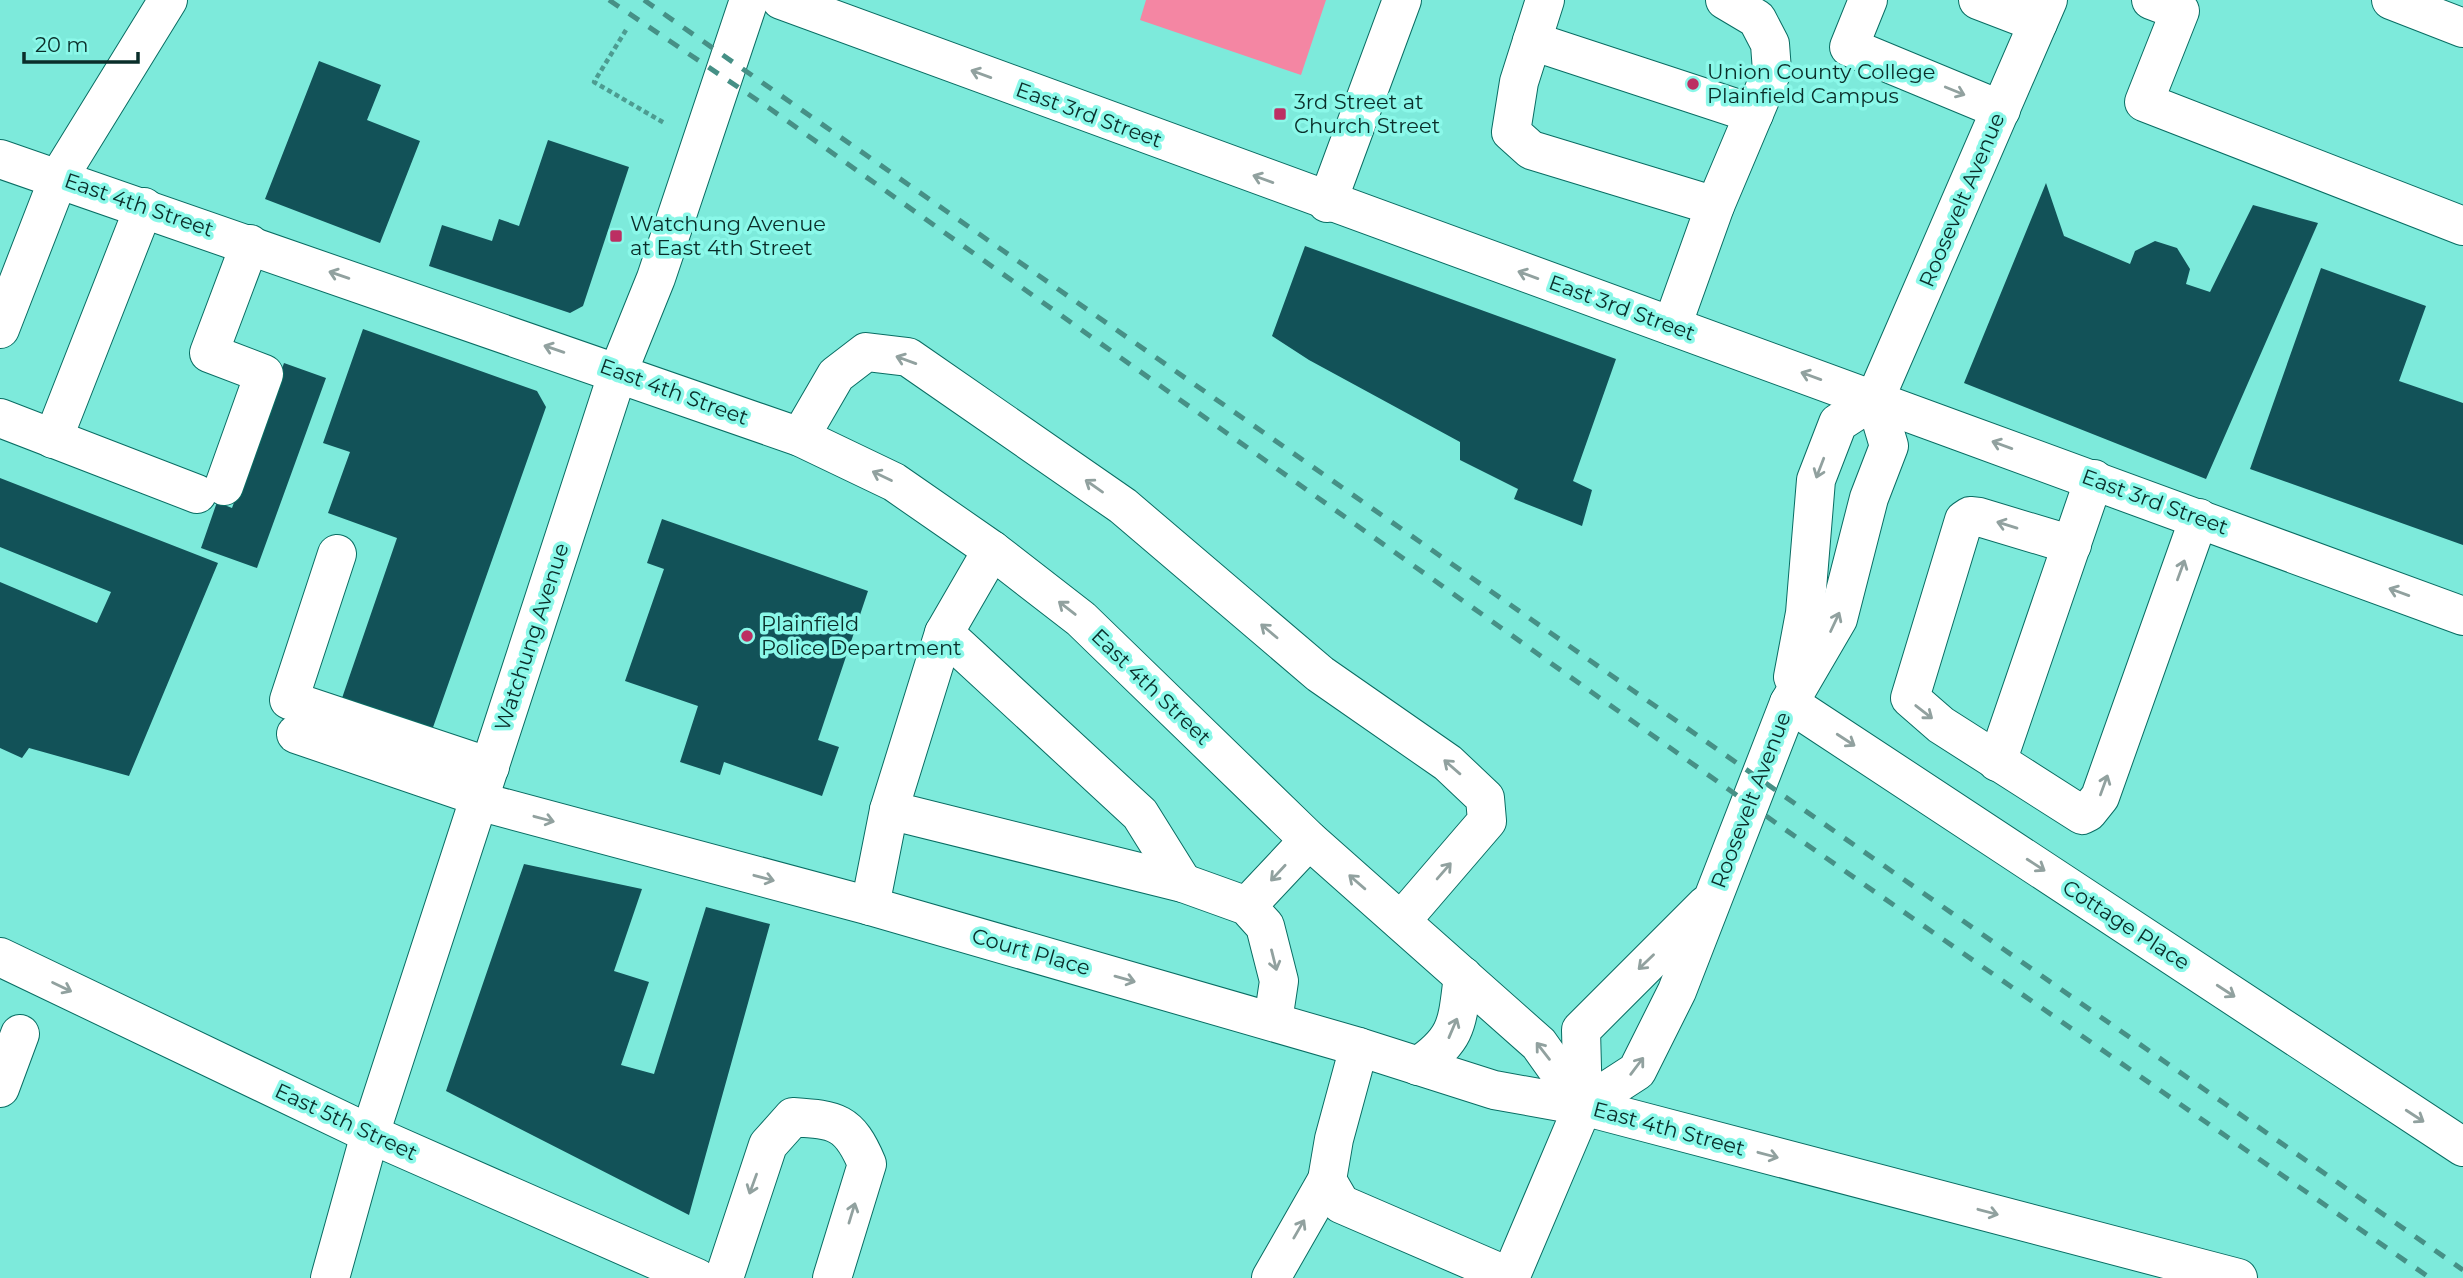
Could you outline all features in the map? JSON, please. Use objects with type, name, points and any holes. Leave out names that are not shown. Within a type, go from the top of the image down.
[{"type":"street","points":[[0,329],[59,177],[168,0]]},
{"type":"street","name":"Watchung Avenue","points":[[330,1278],[370,1134],[618,372],[656,278],[749,0]]},
{"type":"street","name":"East 3rd Street","points":[[781,0],[1326,203],[1875,399],[2463,616]]},
{"type":"street","points":[[1326,203],[1402,0]]},
{"type":"street","points":[[1545,0],[1519,82],[1511,132],[1531,150],[1715,206]]},
{"type":"street","points":[[1672,326],[1715,206],[1772,71],[1769,44],[1757,19],[1725,0]]},
{"type":"street","points":[[1868,0],[1849,47],[2001,110]]},
{"type":"street","points":[[1978,0],[2043,11]]},
{"type":"street","points":[[2391,0],[2463,28]]},
{"type":"street","points":[[2171,4],[2144,102],[2463,226]]},
{"type":"street","name":"Roosevelt Avenue","points":[[1789,703],[1805,613],[1816,480],[1838,424],[1875,399],[2043,11]]},
{"type":"street","points":[[1532,41],[1754,114]]},
{"type":"street","name":"East 4th Street","points":[[0,159],[59,177],[800,437],[894,482],[992,550],[1082,619],[1309,840],[1539,1044],[1583,1107],[2238,1278]]},
{"type":"street","points":[[53,439],[144,207]]},
{"type":"street","points":[[0,418],[53,439],[211,490],[264,374],[209,353],[250,244]]},
{"type":"street","points":[[800,437],[835,375],[866,352],[908,357],[1124,506],[1320,674],[1448,763],[1485,798],[1487,821],[1401,921]]},
{"type":"street","name":"Roosevelt Avenue","points":[[1583,1107],[1637,1070],[1677,991],[1789,703],[1838,619],[1869,498],[1889,446],[1875,399]]},
{"type":"street","points":[[1997,762],[2094,479]]},
{"type":"street","points":[[2072,545],[1979,517],[1970,516],[1964,520],[1910,698],[1941,725],[1997,762],[2078,813],[2088,813],[2100,797],[2199,518]]},
{"type":"street","points":[[870,906],[889,810],[944,633],[992,550]]},
{"type":"street","points":[[337,554],[289,700],[483,788]]},
{"type":"street","points":[[944,633],[1140,814],[1183,883]]},
{"type":"street","name":"Cottage Place","points":[[1789,703],[2463,1147]]},
{"type":"street","points":[[296,734],[483,788]]},
{"type":"street","name":"Court Place","points":[[483,788],[870,906],[1359,1046],[1494,1090],[1583,1107]]},
{"type":"street","points":[[889,810],[1183,883],[1247,906],[1265,926],[1279,981],[1273,1021]]},
{"type":"street","points":[[1247,906],[1309,840]]},
{"type":"street","name":"Roosevelt Avenue","points":[[1510,1278],[1583,1107],[1581,1030],[1713,897]]},
{"type":"street","name":"East 5th Street","points":[[0,957],[370,1134],[697,1278]]},
{"type":"street","points":[[1418,1066],[1443,1049],[1457,1022],[1463,976]]},
{"type":"street","points":[[0,1088],[20,1034]]},
{"type":"street","points":[[1271,1278],[1327,1180],[1334,1139],[1359,1046]]},
{"type":"street","points":[[724,1278],[768,1145],[793,1117],[834,1120],[859,1144],[867,1164],[832,1278]]},
{"type":"street","points":[[1327,1180],[1341,1204],[1510,1278]]},
{"type":"path","points":[[626,30],[594,82],[700,145]]},
{"type":"shaded area","points":[[1146,0],[1326,0],[1301,75],[1140,20]]},
{"type":"building","points":[[319,61],[381,85],[367,120],[420,141],[380,243],[265,199]]},
{"type":"building","points":[[548,140],[629,167],[583,306],[570,313],[429,266],[442,225],[492,241],[499,219],[519,226]]},
{"type":"building","points":[[2046,183],[2064,236],[2130,264],[2135,251],[2155,241],[2177,248],[2190,269],[2186,284],[2210,292],[2253,205],[2318,223],[2206,479],[1964,383]]},
{"type":"building","points":[[1305,246],[1616,359],[1573,481],[1592,490],[1582,526],[1514,499],[1518,489],[1460,460],[1460,442],[1309,360],[1272,336]]},
{"type":"building","points":[[2321,268],[2426,306],[2399,381],[2463,403],[2463,545],[2250,469]]},
{"type":"building","points":[[363,329],[537,391],[546,407],[431,733],[341,701],[397,538],[328,513],[350,452],[323,443]]},
{"type":"building","points":[[284,363],[326,378],[257,568],[201,548],[217,502],[232,508]]},
{"type":"building","points":[[0,478],[218,563],[129,776],[29,748],[22,758],[0,748],[0,582],[97,623],[111,592],[0,547]]},
{"type":"building","name":"Plainfield Police Department","points":[[662,519],[868,591],[818,740],[839,747],[822,796],[724,762],[720,775],[680,762],[698,706],[625,681],[664,569],[647,563]]},
{"type":"building","points":[[524,864],[642,889],[614,971],[649,982],[621,1065],[654,1074],[706,907],[770,924],[689,1215],[446,1091]]},
{"type":"railway","points":[[609,0],[769,108],[1783,828],[2430,1278]]},
{"type":"railway","points":[[644,0],[2463,1270]]},
{"type":"place","name":"Union County College Plainfield Campus","points":[[1693,84]]},
{"type":"place","name":"3rd Street at Church Street","points":[[1280,114]]},
{"type":"place","name":"Watchung Avenue at East 4th Street","points":[[616,236]]},
{"type":"place","name":"Plainfield Police Department","points":[[747,636]]}]
